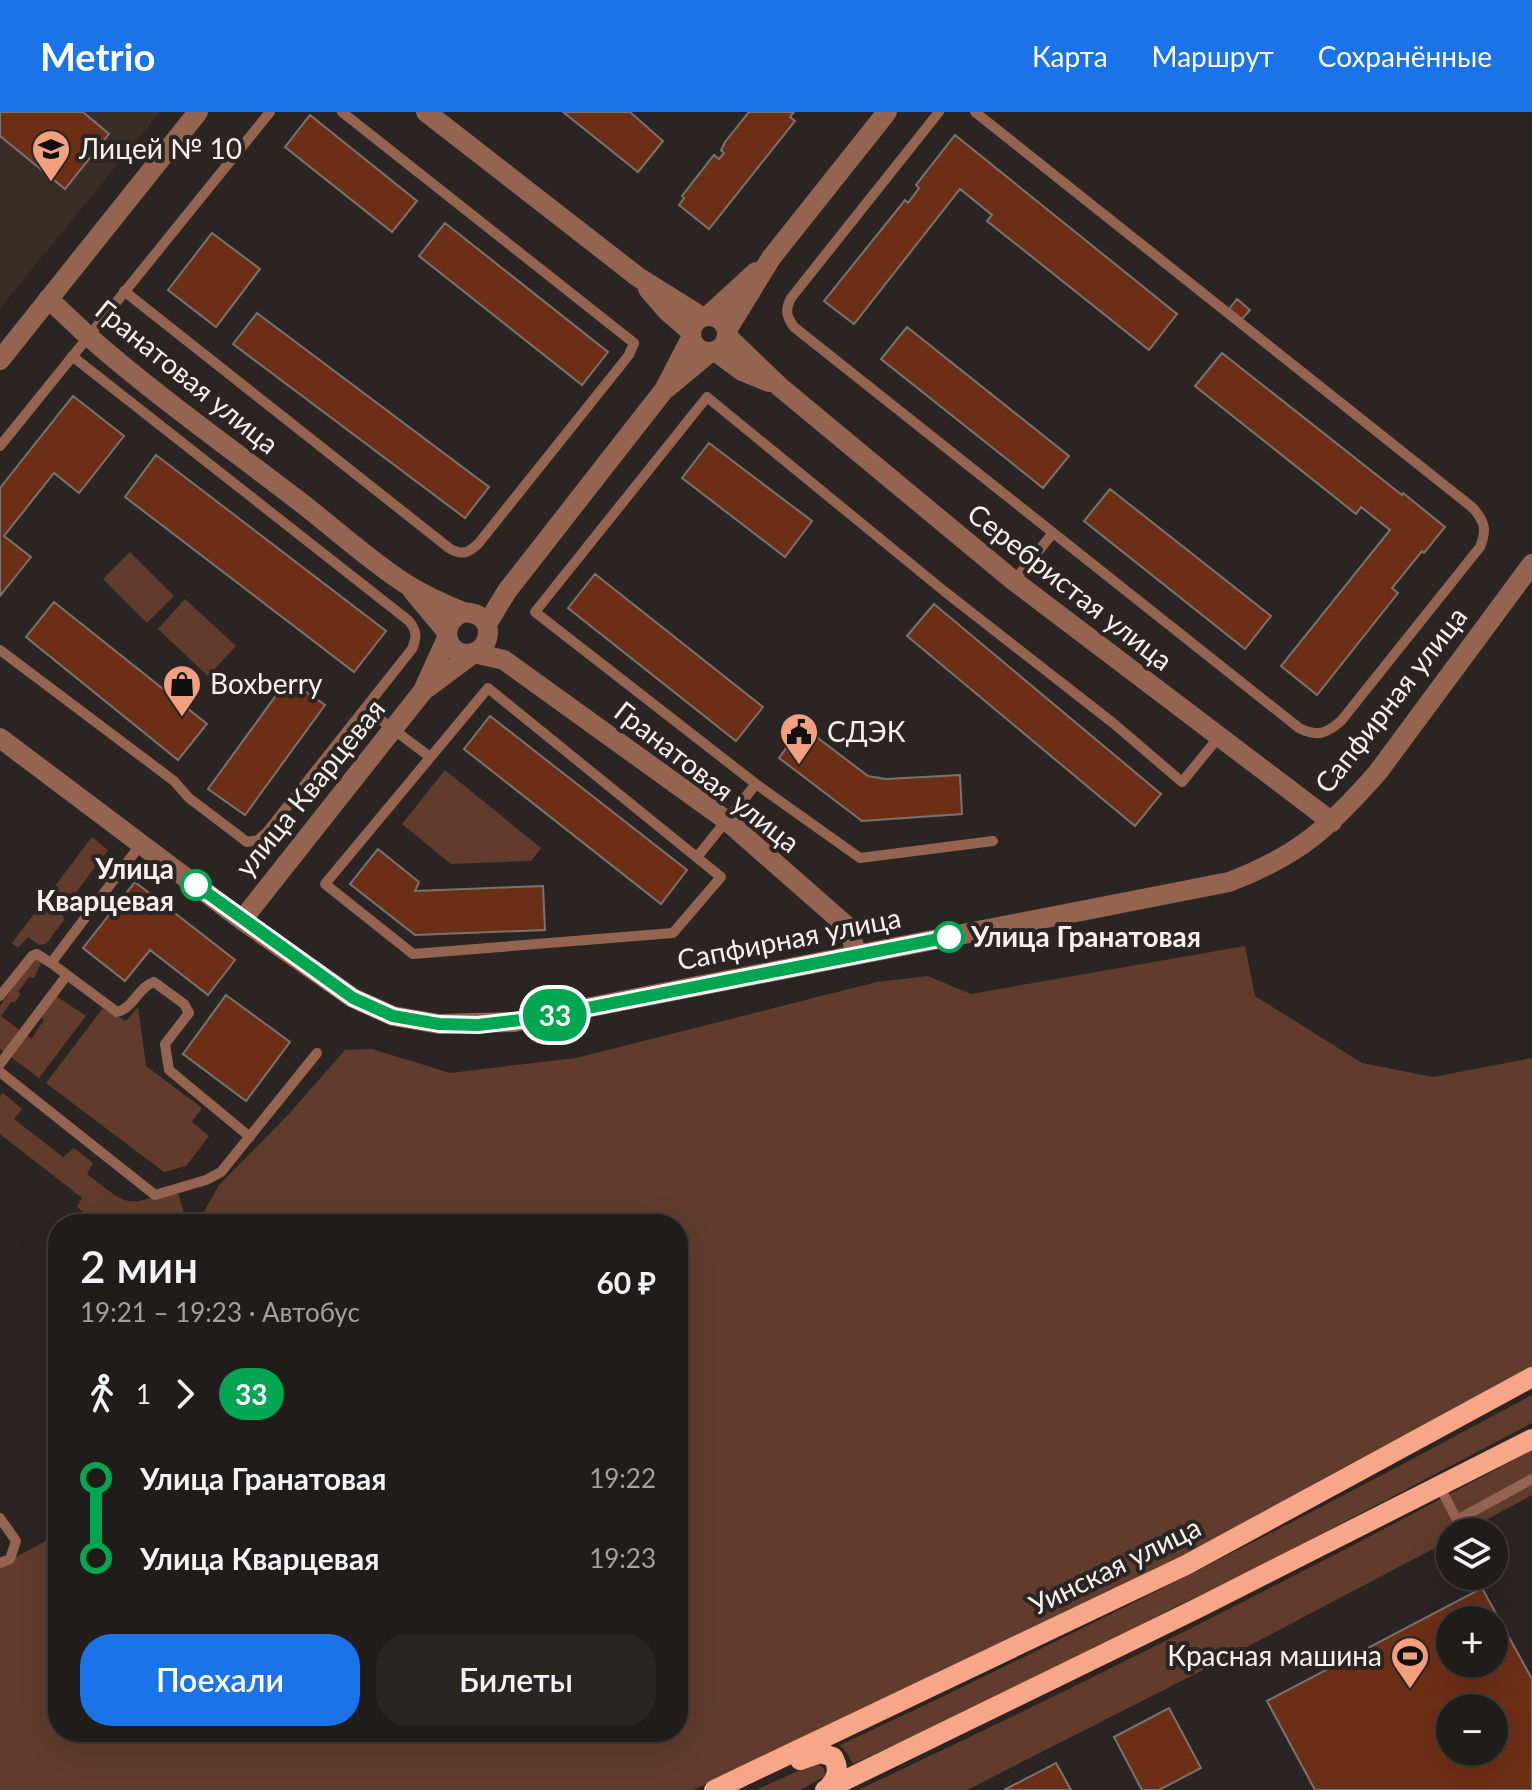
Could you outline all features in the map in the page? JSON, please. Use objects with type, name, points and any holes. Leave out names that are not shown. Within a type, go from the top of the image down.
[{"type":"main road","name":"Уинская улица","points":[[714,1790],[1186,1565],[1532,1377]]},
{"type":"main road","points":[[826,1789],[1532,1439]]},
{"type":"main road","points":[[735,1790],[820,1753],[829,1754],[837,1763],[836,1776],[826,1789]]},
{"type":"street","points":[[0,360],[198,112]]},
{"type":"street","points":[[426,112],[638,277],[667,311],[698,325],[721,320],[720,343]]},
{"type":"street","points":[[664,390],[720,343],[771,258],[887,112]]},
{"type":"street","points":[[423,691],[452,619],[477,620],[507,591],[664,390],[698,325],[771,258]]},
{"type":"street","name":"Гранатовая улица","points":[[48,299],[180,410],[407,584],[477,620],[504,660],[726,820],[849,928],[856,954]]},
{"type":"street","points":[[698,325],[697,349],[720,343]]},
{"type":"street","name":"Серебристая улица","points":[[720,343],[742,371],[780,387],[1014,581],[1332,822]]},
{"type":"street","name":"Сапфирная улица","points":[[0,738],[242,920],[353,998],[393,1016],[439,1024],[478,1025],[525,1020],[1229,882],[1267,868],[1332,822],[1378,772],[1532,564]]},
{"type":"street","name":"Гранатовая улица","points":[[407,584],[447,635]]},
{"type":"street","points":[[423,691],[485,644],[477,620]]},
{"type":"street","points":[[447,635],[455,650],[474,653]]},
{"type":"street","name":"Гранатовая улица","points":[[474,653],[504,660]]},
{"type":"street","name":"улица Кварцевая","points":[[242,920],[423,691]]},
{"type":"lane","points":[[0,446],[270,112]]},
{"type":"lane","points":[[124,291],[449,548],[457,553],[467,553],[478,544],[629,355],[634,343],[342,112]]},
{"type":"lane","points":[[939,112],[791,298],[786,308],[787,317],[794,327],[1299,728],[1314,735],[1328,732],[1341,721],[1480,547],[1486,533],[1483,520],[1473,508],[975,112]]},
{"type":"lane","points":[[0,650],[174,781],[189,798],[247,842],[258,840],[267,832],[417,639],[409,621],[72,356]]},
{"type":"lane","points":[[993,841],[860,858],[756,784],[535,612],[707,397],[1182,782],[1218,738]]},
{"type":"lane","points":[[1014,581],[1053,533]]},
{"type":"lane","points":[[488,688],[721,877],[673,933],[413,954],[325,884],[430,757],[488,688]]},
{"type":"lane","points":[[365,708],[430,757]]},
{"type":"lane","points":[[697,857],[756,784]]},
{"type":"lane","points":[[51,963],[141,844]]},
{"type":"lane","points":[[0,996],[32,956],[37,954],[117,1012],[123,1011],[145,986],[154,982],[184,1004],[189,1013],[165,1044],[169,1070],[250,1137]]},
{"type":"lane","points":[[0,1064],[67,975]]},
{"type":"lane","points":[[0,1072],[155,1195],[216,1176],[317,1053]]},
{"type":"lane","points":[[1461,1518],[1532,1479]]},
{"type":"lane","points":[[1440,1487],[1456,1518]]},
{"type":"lane","points":[[0,1518],[16,1541],[10,1559],[0,1563]]},
{"type":"shaded area","name":"Лицей № 10","points":[[0,112],[160,112],[0,308]]},
{"type":"shaded area","points":[[130,552],[174,596],[147,623],[103,579]]},
{"type":"shaded area","points":[[185,599],[236,646],[208,676],[158,629]]},
{"type":"shaded area","points":[[445,770],[541,848],[531,861],[451,864],[402,824]]},
{"type":"shaded area","points":[[92,837],[108,850],[62,911],[64,920],[46,944],[39,945],[28,937],[18,948],[12,943]]},
{"type":"shaded area","points":[[1245,946],[1255,996],[1362,1063],[1433,1077],[1532,1058],[1532,1368],[1339,1470],[1173,1563],[693,1790],[0,1790],[0,1566],[48,1540],[48,1742],[688,1742],[688,1214],[203,1214],[219,1185],[288,1115],[345,1050],[372,1049],[450,1073],[576,1058],[877,982],[928,976],[971,994]]},
{"type":"shaded area","points":[[36,959],[41,963],[34,978],[29,977],[18,992],[21,994],[1,1016],[31,1039],[44,1020],[39,1015],[56,996],[86,1016],[39,1078],[0,1049],[0,1006]]},
{"type":"shaded area","points":[[138,1007],[146,1066],[202,1108],[192,1122],[209,1136],[186,1166],[164,1172],[46,1083],[103,1008],[126,1021]]},
{"type":"shaded area","points":[[3,1093],[22,1109],[14,1119],[63,1157],[74,1148],[93,1163],[87,1174],[112,1193],[129,1201],[137,1201],[177,1189],[184,1214],[86,1214],[77,1207],[82,1198],[0,1134],[0,1096]]},
{"type":"shaded area","points":[[1532,1395],[1532,1423],[1234,1580],[1027,1684],[853,1764],[840,1745],[1188,1575]]},
{"type":"shaded area","points":[[1532,1450],[1532,1495],[1490,1518],[1436,1518],[1436,1547],[967,1790],[858,1790],[1028,1709],[1366,1539]]},
{"type":"shaded area","points":[[819,1764],[825,1776],[800,1790],[756,1790],[811,1765]]},
{"type":"building","points":[[0,112],[83,112],[109,134],[65,189],[0,136]]},
{"type":"building","points":[[563,112],[630,112],[663,141],[638,172]]},
{"type":"building","points":[[749,112],[794,112],[790,117],[795,121],[709,229],[679,205],[684,198],[682,196],[714,155],[719,159],[724,153],[721,150],[725,142]]},
{"type":"building","points":[[310,115],[417,201],[392,232],[285,147]]},
{"type":"building","points":[[955,135],[1177,314],[1149,350],[987,221],[992,215],[960,189],[854,324],[824,301],[905,200],[908,203],[919,188],[916,185]]},
{"type":"building","points":[[445,223],[608,352],[582,385],[419,256]]},
{"type":"building","points":[[212,233],[260,269],[216,327],[168,290]]},
{"type":"building","points":[[1237,299],[1250,310],[1242,319],[1229,309]]},
{"type":"building","points":[[257,313],[489,487],[465,518],[233,344]]},
{"type":"building","points":[[907,327],[1069,456],[1043,488],[881,359]]},
{"type":"building","points":[[1222,353],[1445,527],[1392,588],[1398,593],[1317,695],[1281,666],[1390,530],[1361,507],[1356,514],[1195,386]]},
{"type":"building","points":[[73,396],[124,436],[79,493],[54,473],[4,536],[31,557],[0,596],[0,488]]},
{"type":"building","points":[[709,443],[812,521],[785,557],[682,478]]},
{"type":"building","points":[[156,455],[386,631],[354,672],[125,497]]},
{"type":"building","points":[[1110,489],[1271,616],[1245,649],[1084,521]]},
{"type":"building","points":[[595,574],[763,707],[736,741],[568,608]]},
{"type":"building","points":[[54,602],[207,724],[178,760],[26,637]]},
{"type":"building","points":[[934,604],[1161,794],[1135,826],[907,636]]},
{"type":"building","points":[[288,679],[325,705],[245,815],[208,789]]},
{"type":"building","points":[[490,716],[687,870],[661,904],[464,749]]},
{"type":"building","points":[[802,726],[868,776],[886,779],[960,775],[962,814],[862,821],[779,758]]},
{"type":"building","points":[[378,849],[419,882],[415,891],[543,886],[545,930],[415,935],[350,884]]},
{"type":"building","points":[[135,882],[235,960],[208,995],[150,950],[125,981],[83,948]]},
{"type":"building","points":[[226,995],[290,1042],[246,1101],[183,1054]]},
{"type":"building","name":"Красная машина","points":[[1478,1590],[1483,1590],[1492,1606],[1448,1606]]},
{"type":"building","name":"Красная машина","points":[[1436,1612],[1436,1678],[1508,1678],[1508,1635],[1532,1679],[1532,1790],[1315,1790],[1267,1701]]},
{"type":"building","points":[[1169,1708],[1201,1768],[1159,1790],[1142,1790],[1114,1737]]},
{"type":"building","points":[[1056,1763],[1071,1790],[1004,1790]]},
{"type":"bus line","name":"33","points":[[196,885],[353,998],[393,1016],[439,1024],[514,1022],[949,937]]},
{"type":"place","name":"Лицей № 10","points":[[51,183]]},
{"type":"place","name":"Boxberry","points":[[182,718]]},
{"type":"place","name":"СДЭК","points":[[799,766]]},
{"type":"place","name":"Улица Кварцевая","points":[[196,885]]},
{"type":"place","name":"Улица Гранатовая","points":[[949,937]]},
{"type":"place","name":"Красная машина","points":[[1410,1690]]}]
